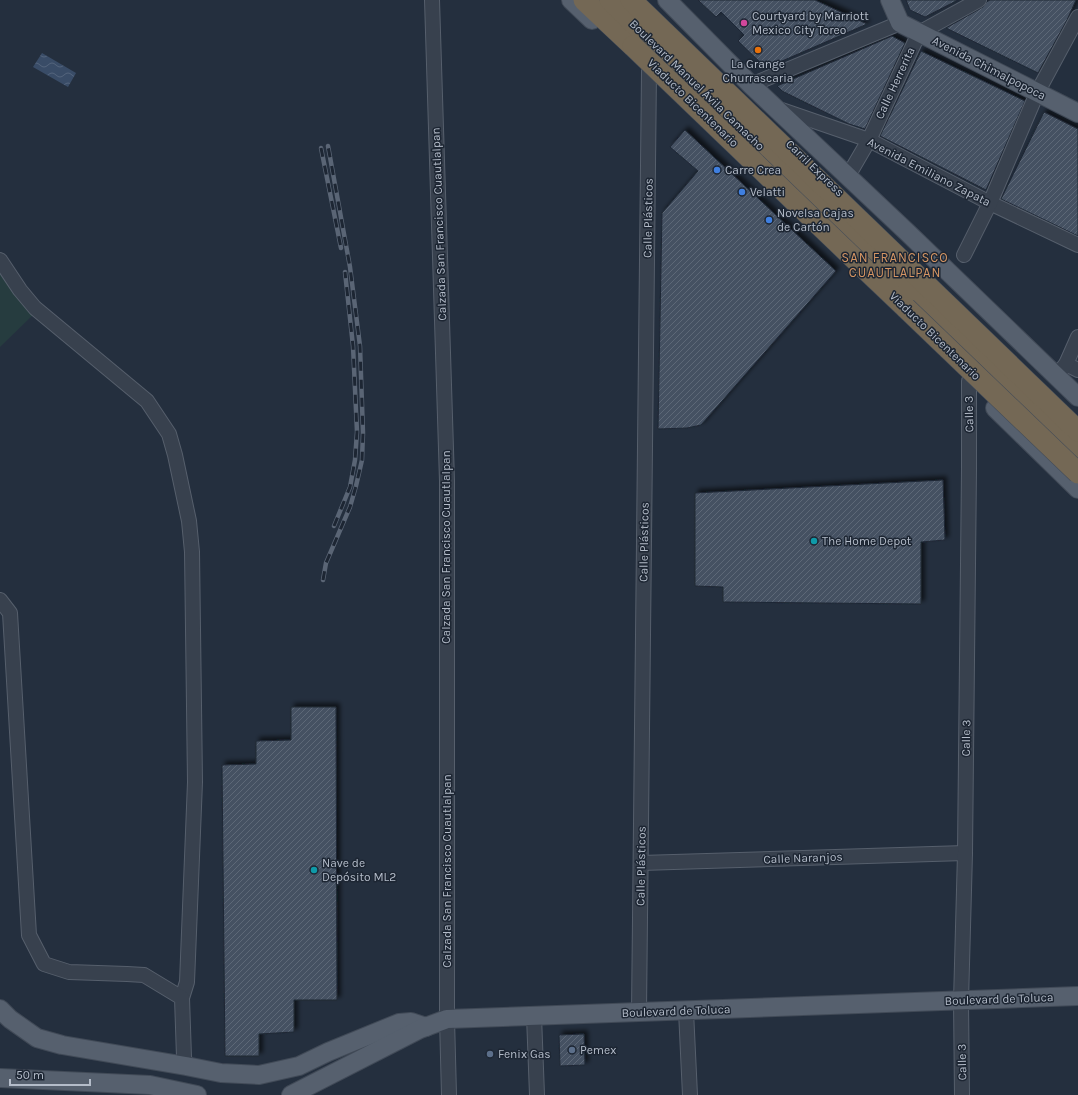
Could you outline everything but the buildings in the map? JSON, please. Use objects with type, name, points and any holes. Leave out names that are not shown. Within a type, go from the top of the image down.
[{"type":"highway","name":"Viaducto Bicentenario","points":[[584,0],[1078,473]]},
{"type":"highway","name":"Boulevard Manuel Ávila Camacho","points":[[610,0],[1078,454]]},
{"type":"highway","name":"Boulevard Manuel Ávila Camacho","points":[[631,0],[1078,431]]},
{"type":"highway","name":"Carril Express","points":[[640,0],[1078,419]]},
{"type":"highway","points":[[644,0],[1078,411]]},
{"type":"highway","points":[[796,211],[836,219]]},
{"type":"highway","points":[[1032,409],[1042,454]]},
{"type":"main road","name":"Boulevard Manuel Ávila Camacho","points":[[571,0],[650,71],[796,211],[1078,489]]},
{"type":"main road","points":[[890,0],[900,23]]},
{"type":"main road","points":[[670,2],[751,85],[848,176],[1067,370],[1078,396]]},
{"type":"main road","name":"Avenida Chimalpopoca","points":[[900,23],[1078,113]]},
{"type":"main road","name":"Boulevard de Toluca","points":[[291,1095],[426,1027],[447,1019],[1078,996]]},
{"type":"main road","points":[[0,1008],[10,1019],[37,1038],[62,1045],[221,1073],[259,1075],[298,1066],[399,1023],[411,1022],[426,1027]]},
{"type":"main road","points":[[186,1066],[198,1095]]},
{"type":"main road","points":[[0,1078],[150,1085],[198,1095]]},
{"type":"street","name":"Calzada San Francisco Cuautlalpan","points":[[432,0],[446,481],[447,1019],[449,1095]]},
{"type":"street","points":[[919,33],[979,0]]},
{"type":"street","points":[[964,255],[990,203],[1037,93],[1078,16]]},
{"type":"street","points":[[751,85],[900,23]]},
{"type":"street","name":"Calle Herrerita","points":[[848,176],[869,140],[919,33]]},
{"type":"street","name":"Calle Plásticos","points":[[639,1012],[650,71]]},
{"type":"street","name":"Avenida Emiliano Zapata","points":[[776,108],[869,140],[990,203],[1078,245]]},
{"type":"street","points":[[0,260],[34,308],[147,401],[169,434],[175,456],[189,521],[192,552],[194,782],[187,982],[182,998],[184,1057],[186,1066]]},
{"type":"street","points":[[1067,370],[1078,337]]},
{"type":"street","name":"Calle 3","points":[[962,1095],[961,1000],[965,853],[970,468],[969,381]]},
{"type":"street","points":[[0,600],[10,613],[29,935],[44,964],[69,972],[144,975],[182,998]]},
{"type":"street","name":"Calle Naranjos","points":[[641,863],[965,853]]},
{"type":"street","points":[[686,1011],[690,1095]]},
{"type":"street","points":[[534,1016],[537,1095]]},
{"type":"green space","points":[[0,263],[35,313],[0,347]]},
{"type":"water","points":[[42,53],[76,73],[68,87],[33,67]]},
{"type":"railway","points":[[323,580],[326,563],[350,507],[356,486],[362,460],[363,433],[360,346],[350,267],[328,146]]},
{"type":"railway","points":[[321,148],[341,248]]},
{"type":"railway","points":[[334,526],[350,487],[355,460],[357,432],[353,346],[345,272]]},
{"type":"place","name":"Courtyard by Marriott Mexico City Toreo","points":[[744,23]]},
{"type":"place","name":"La Grange Churrascaria","points":[[758,50]]},
{"type":"place","name":"Carre Crea","points":[[717,170]]},
{"type":"place","name":"Velatti","points":[[742,192]]},
{"type":"place","name":"Novelsa Cajas de Cartón","points":[[769,220]]},
{"type":"place","name":"The Home Depot","points":[[814,541]]},
{"type":"place","name":"Nave de Depósito ML2","points":[[314,870]]},
{"type":"place","name":"Pemex","points":[[572,1050]]},
{"type":"place","name":"Fenix Gas","points":[[490,1054]]},
{"type":"district","name":"SAN FRANCISCO CUAUTLALPAN","points":[[895,264]]}]
